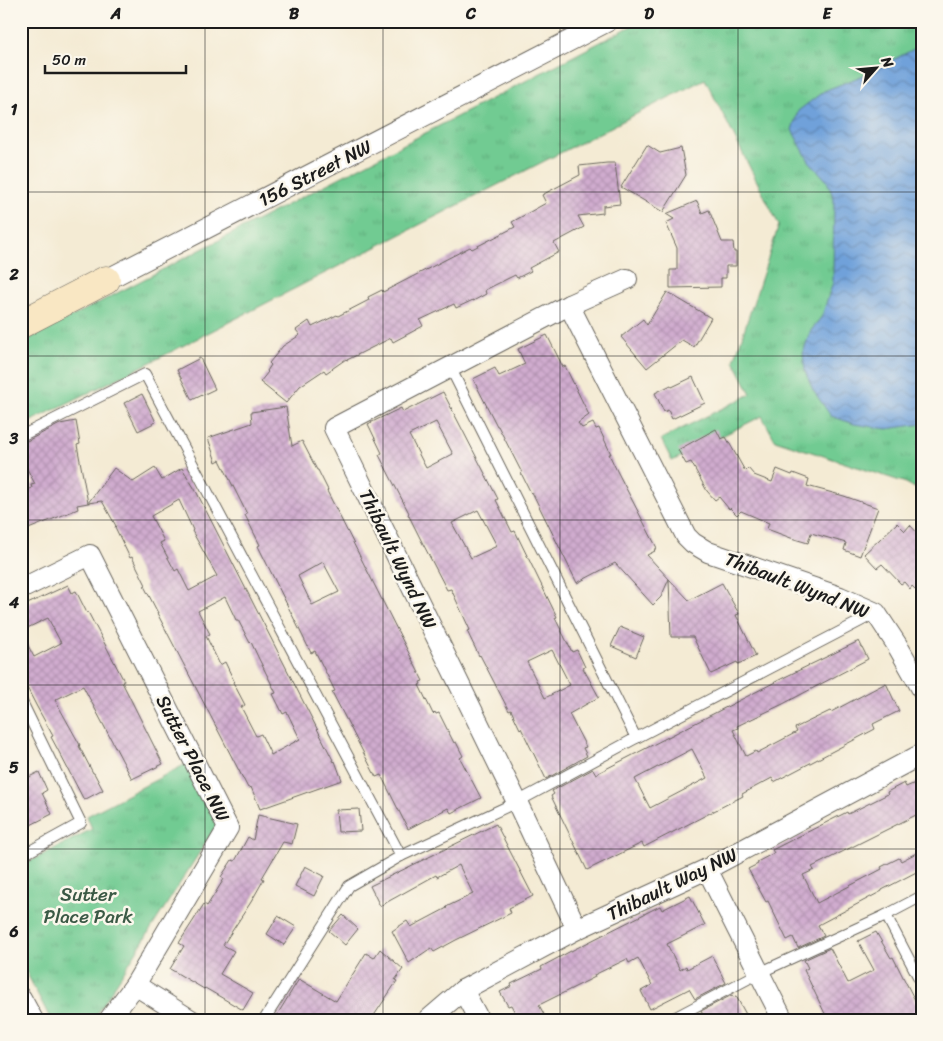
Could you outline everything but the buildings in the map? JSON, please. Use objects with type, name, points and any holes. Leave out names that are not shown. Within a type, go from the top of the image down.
[{"type":"street","name":"156 Street NW","points":[[21,324],[608,21]]},
{"type":"street","name":"Thibault Wynd NW","points":[[577,929],[334,428],[569,305],[628,279]]},
{"type":"street","name":"Thibault Wynd NW","points":[[569,305],[686,536],[693,543],[708,552],[840,597],[876,614],[897,645],[922,689]]},
{"type":"street","name":"Sutter Place NW","points":[[21,588],[90,555],[228,828],[135,985],[110,1020]]},
{"type":"street","name":"Thibault Way NW","points":[[428,1020],[463,990],[577,929],[707,869],[922,754]]},
{"type":"street","points":[[707,869],[783,1020]]},
{"type":"street","points":[[135,985],[191,1020]]},
{"type":"street","points":[[463,990],[479,1020]]},
{"type":"street","points":[[21,998],[33,1020]]},
{"type":"lane","points":[[450,367],[636,738]]},
{"type":"lane","points":[[21,436],[145,374],[401,856]]},
{"type":"lane","points":[[264,1020],[349,886],[401,856],[517,802],[876,614]]},
{"type":"lane","points":[[21,700],[81,823],[21,856]]},
{"type":"lane","points":[[670,1020],[759,973],[886,915],[922,896]]},
{"type":"lane","points":[[886,915],[922,984]]},
{"type":"green space","points":[[641,21],[922,21],[922,492],[906,483],[775,440],[762,416],[672,461],[661,439],[751,394],[734,361],[779,225],[705,79],[153,361],[21,426],[21,343]]},
{"type":"green space","name":"Sutter Place Park","points":[[186,764],[217,825],[93,1020],[51,1020],[21,962],[21,866],[92,829],[87,816]]},
{"type":"water","points":[[922,45],[922,424],[887,429],[854,424],[831,416],[813,390],[805,371],[803,353],[810,332],[822,316],[833,282],[834,199],[827,181],[809,161],[792,130],[798,111],[824,91],[859,77]]}]
